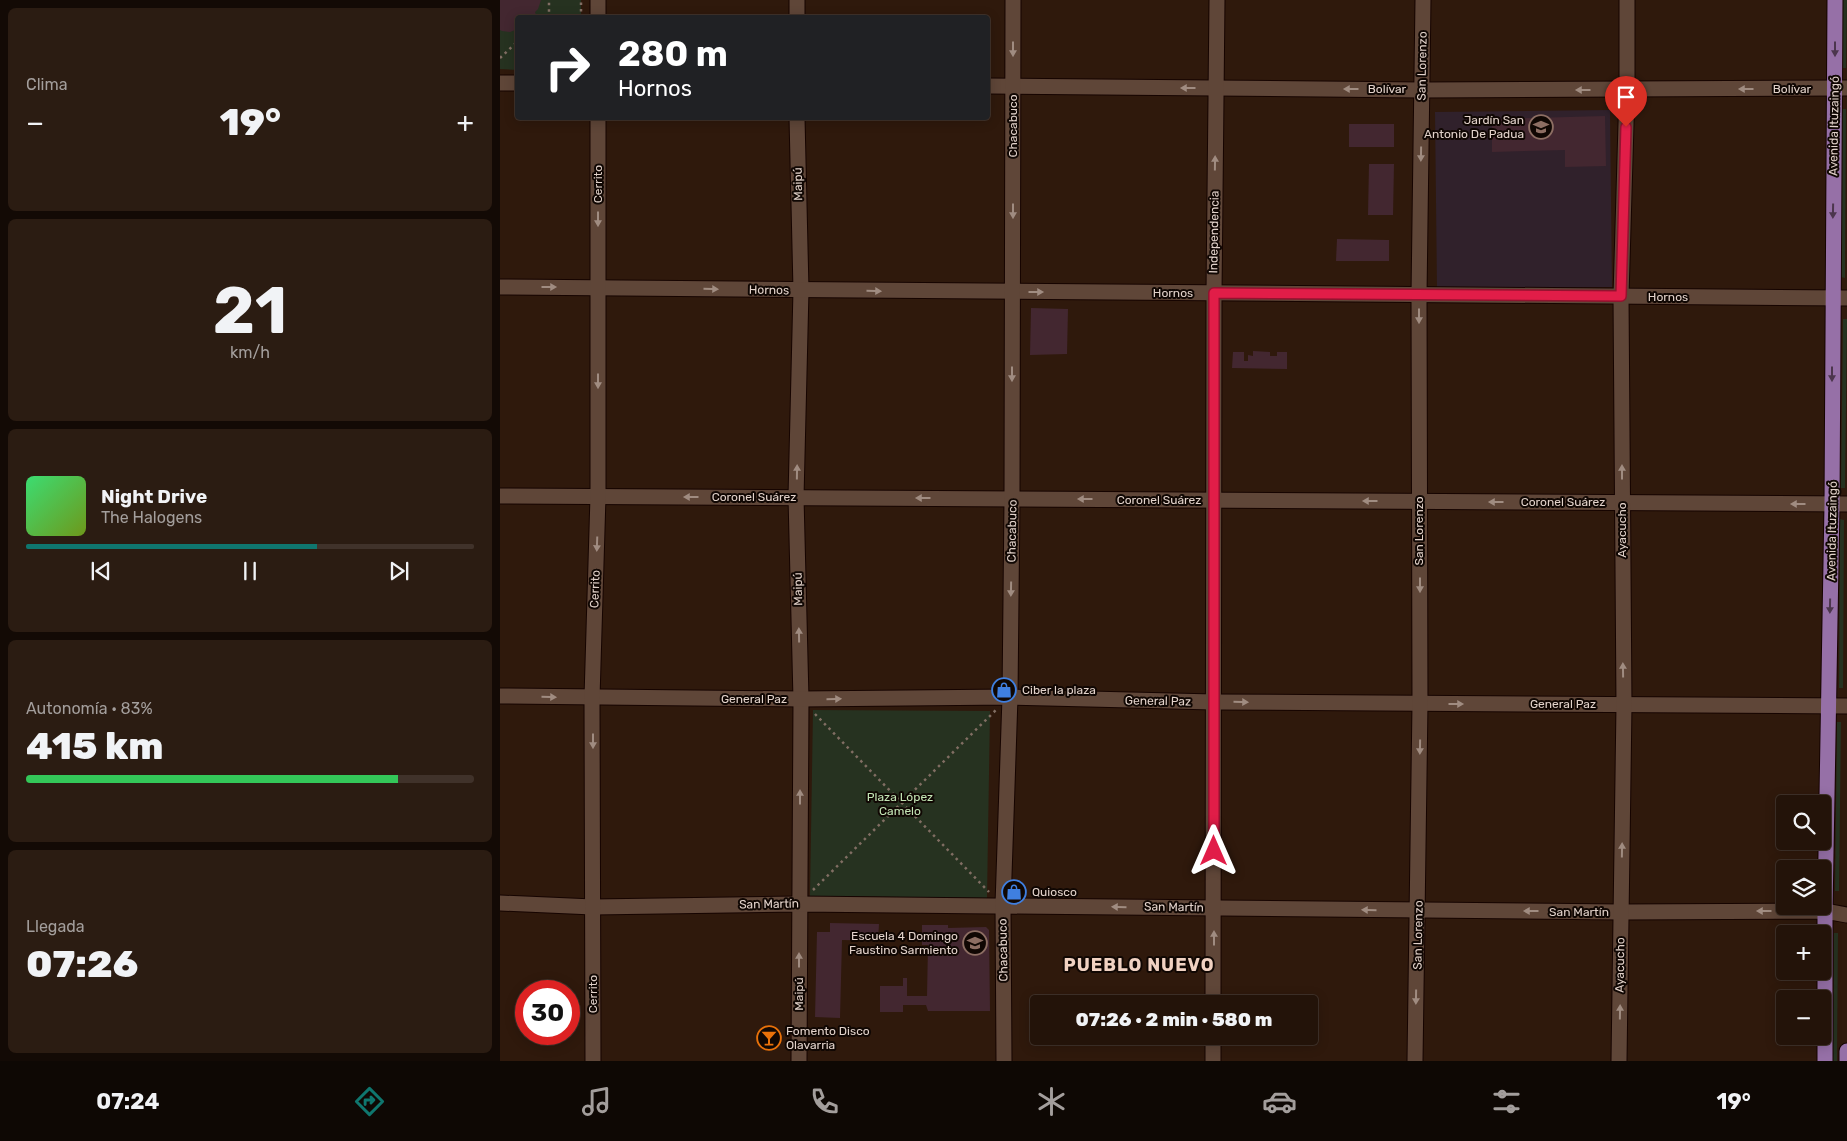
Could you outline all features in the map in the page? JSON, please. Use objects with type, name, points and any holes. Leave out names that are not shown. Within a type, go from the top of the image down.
[{"type":"main road","name":"Avenida Ituzaingó","points":[[1826,860],[1828,706],[1840,504],[1841,88],[1835,0]]},
{"type":"main road","name":"Avenida Ituzaingó","points":[[1825,915],[1825,1061]]},
{"type":"main road","points":[[1847,1051],[1847,1061]]},
{"type":"street","points":[[598,0],[598,15]]},
{"type":"street","points":[[797,0],[797,15]]},
{"type":"street","name":"Chacabuco","points":[[1004,1061],[1002,906],[1010,697],[1013,0]]},
{"type":"street","name":"Independencia","points":[[1213,995],[1214,293],[1217,0]]},
{"type":"street","name":"San Lorenzo","points":[[1415,1061],[1420,704],[1419,295],[1423,0]]},
{"type":"street","name":"Ayacucho","points":[[1619,1061],[1624,704],[1621,296],[1627,90],[1627,0]]},
{"type":"street","points":[[500,83],[515,83]]},
{"type":"street","name":"Bolívar","points":[[990,86],[1422,90],[1841,88]]},
{"type":"street","name":"Cerrito","points":[[593,1061],[592,698],[598,496],[598,120]]},
{"type":"street","name":"Maipú","points":[[797,120],[801,290],[796,497],[801,699],[799,1061]]},
{"type":"street","name":"Hornos","points":[[500,287],[1840,298]]},
{"type":"street","name":"Coronel Suárez","points":[[500,496],[1840,504]]},
{"type":"street","name":"General Paz","points":[[500,696],[801,699],[1010,697],[1214,702],[1847,706]]},
{"type":"street","name":"San Martín","points":[[500,903],[593,907],[799,904],[1622,912],[1776,911]]},
{"type":"street","name":"San Martín","points":[[1831,912],[1847,915]]},
{"type":"street","points":[[1213,1045],[1213,1061]]},
{"type":"path","points":[[549,0],[549,15]]},
{"type":"path","points":[[581,0],[581,15]]},
{"type":"path","points":[[500,58],[515,44]]},
{"type":"path","points":[[799,904],[1010,697]]},
{"type":"path","points":[[801,699],[1002,906]]},
{"type":"shaded area","points":[[1610,110],[1612,287],[1437,289],[1435,112]]},
{"type":"green space","points":[[500,0],[581,0],[581,15],[515,15],[515,70],[500,69]]},
{"type":"green space","points":[[1843,0],[1847,0],[1846,68],[1842,68]]},
{"type":"green space","points":[[1842,109],[1846,109],[1845,278],[1841,277]]},
{"type":"green space","points":[[1843,319],[1847,319],[1845,488],[1841,488]]},
{"type":"green space","points":[[1840,519],[1844,520],[1843,688],[1839,688]]},
{"type":"green space","name":"Plaza López Camelo","points":[[813,710],[990,711],[987,898],[810,896]]},
{"type":"green space","points":[[1837,722],[1841,722],[1839,891],[1835,891]]},
{"type":"green space","points":[[1834,933],[1838,933],[1837,1061],[1833,1061]]},
{"type":"building","points":[[500,0],[541,0],[535,12],[536,15],[515,15],[515,30],[510,32],[500,30]]},
{"type":"building","points":[[1605,116],[1606,166],[1565,167],[1565,150],[1492,152],[1492,119]]},
{"type":"building","points":[[1349,124],[1394,124],[1394,147],[1349,147]]},
{"type":"building","points":[[1369,164],[1394,164],[1393,215],[1368,215]]},
{"type":"building","points":[[1337,239],[1389,240],[1389,261],[1336,261]]},
{"type":"building","points":[[1031,308],[1068,309],[1067,354],[1030,355]]},
{"type":"building","points":[[1253,351],[1270,352],[1270,356],[1277,356],[1277,352],[1287,352],[1287,369],[1232,368],[1233,352],[1244,352],[1244,361],[1248,361],[1248,355],[1253,356]]},
{"type":"building","points":[[830,923],[879,924],[878,941],[842,940],[840,1018],[815,1017],[817,932],[830,932]]},
{"type":"building","points":[[922,925],[948,925],[948,928],[986,927],[989,930],[990,1011],[928,1011],[926,1005],[903,1005],[903,1012],[880,1012],[880,986],[903,986],[903,978],[907,978],[907,996],[927,996],[928,945],[922,945]]},
{"type":"place","name":"Jardín San Antonio De Padua","points":[[1541,127]]},
{"type":"place","name":"Ciber la plaza","points":[[1004,690]]},
{"type":"place","name":"Quiosco","points":[[1014,892]]},
{"type":"place","name":"Escuela 4 Domingo Faustino Sarmiento","points":[[975,943]]},
{"type":"place","name":"Fomento Disco Olavarria","points":[[769,1038]]},
{"type":"district","name":"PUEBLO NUEVO","points":[[1139,965]]},
{"type":"route","points":[[1214,851],[1214,293],[1621,296],[1626,127]]}]
